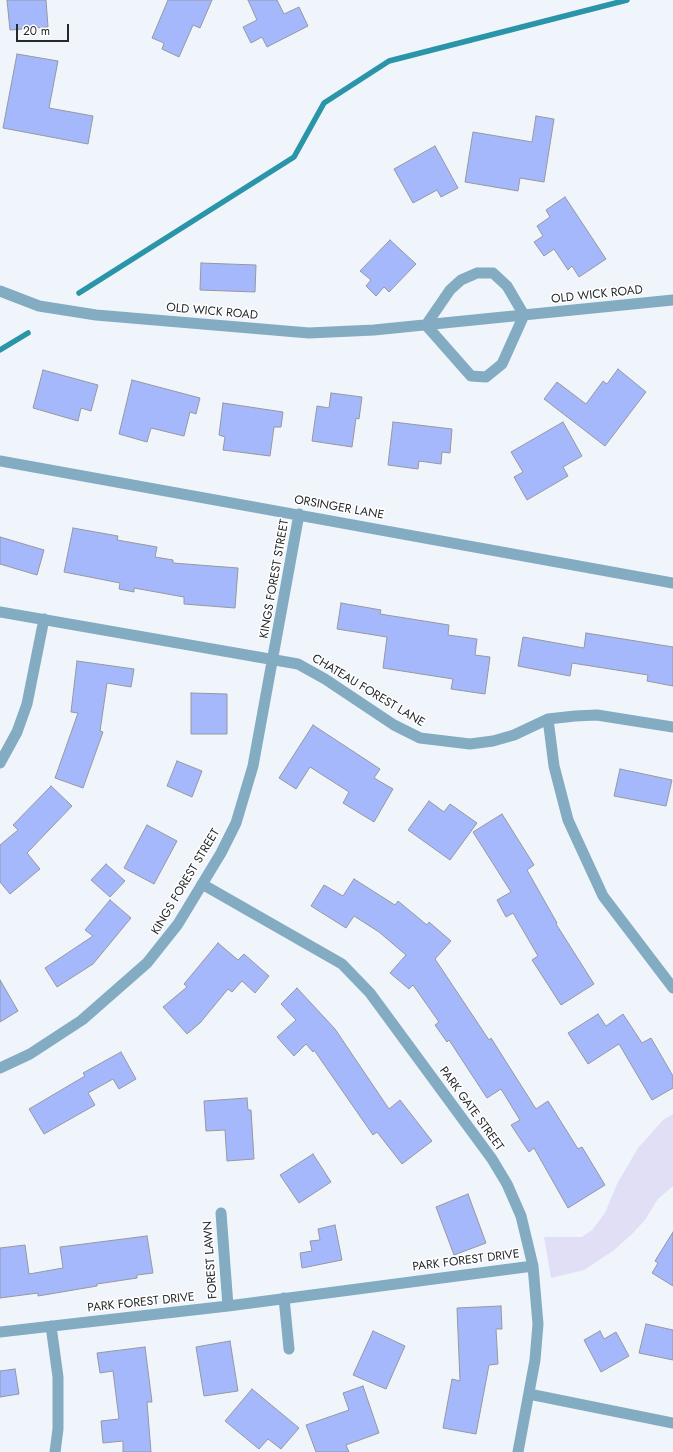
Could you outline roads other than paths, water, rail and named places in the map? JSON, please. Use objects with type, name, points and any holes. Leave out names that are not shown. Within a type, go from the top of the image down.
[{"type":"street","points":[[477,273],[493,273],[507,286],[524,315],[502,364],[486,377],[471,376],[426,325],[450,290],[461,280],[477,273]]},
{"type":"street","name":"OLD WICK ROAD","points":[[0,291],[39,306],[96,315],[309,333],[426,325],[673,300]]},
{"type":"street","name":"ORSINGER LANE","points":[[0,461],[673,583]]},
{"type":"street","name":"KINGS FOREST STREET","points":[[0,1068],[30,1054],[82,1020],[147,963],[163,945],[178,924],[222,853],[236,823],[253,766],[274,660],[299,514]]},
{"type":"street","name":"CHATEAU FOREST LANE","points":[[0,612],[298,664],[318,675],[383,718],[420,738],[470,744],[493,741],[548,720],[597,715],[673,727]]},
{"type":"street","points":[[0,762],[17,732],[27,704],[44,619]]},
{"type":"street","points":[[548,720],[554,766],[568,820],[603,896],[673,988]]},
{"type":"street","name":"PARK GATE STREET","points":[[202,884],[342,964],[370,993],[499,1171],[521,1216],[533,1266],[538,1324],[535,1360],[518,1452]]},
{"type":"street","name":"FOREST LAWN","points":[[221,1213],[228,1306]]},
{"type":"street","name":"PARK FOREST DRIVE","points":[[0,1332],[228,1306],[533,1266]]},
{"type":"street","points":[[284,1298],[289,1350]]},
{"type":"street","points":[[51,1326],[58,1376],[58,1429],[55,1452]]},
{"type":"street","points":[[529,1394],[673,1423]]},
{"type":"waterway","points":[[79,293],[294,157],[324,103],[389,61],[627,0]]},
{"type":"waterway","points":[[0,350],[28,333]]}]
